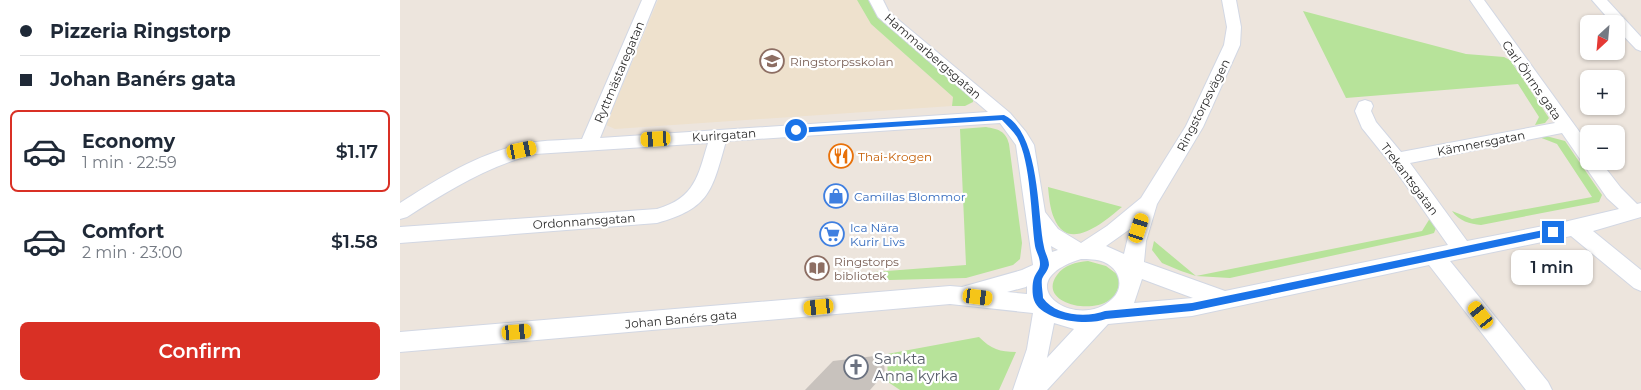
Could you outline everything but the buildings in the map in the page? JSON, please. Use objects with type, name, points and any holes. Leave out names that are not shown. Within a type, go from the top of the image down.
[{"type":"street","name":"Ryttmästaregatan","points":[[589,143],[649,0]]},
{"type":"street","name":"Hammarbergsgatan","points":[[876,0],[883,14],[1004,117],[1020,136],[1025,145],[1037,216],[1040,247],[1044,260],[1043,270]]},
{"type":"street","name":"Ringstorpsvägen","points":[[1128,272],[1148,203],[1194,127],[1228,54],[1234,36],[1229,0]]},
{"type":"street","name":"Carl Öhrns gata","points":[[1477,0],[1580,147]]},
{"type":"street","points":[[1599,0],[1641,46]]},
{"type":"street","name":"Trekantsgatan","points":[[1366,106],[1363,111],[1368,124],[1398,159],[1463,251]]},
{"type":"street","name":"Kurirgatan","points":[[400,212],[463,174],[497,158],[535,148],[1004,117]]},
{"type":"street","name":"Kämnersgatan","points":[[1398,159],[1565,127]]},
{"type":"street","name":"Ordonnansgatan","points":[[400,236],[657,216],[671,212],[689,204],[702,191],[719,135]]},
{"type":"street","name":"Carl Öhrns gata","points":[[1597,170],[1614,193],[1638,211]]},
{"type":"street","name":"Ringstorpsvägen","points":[[1082,251],[1114,231],[1148,203]]},
{"type":"street","points":[[1226,300],[1160,278],[1128,272],[1109,256],[1082,251],[1061,256],[1043,270],[1038,279],[1037,288],[1038,299],[1043,306],[1066,317],[1101,317],[1192,307],[1226,300],[1434,256],[1463,251],[1638,211]]},
{"type":"street","name":"Hammarbergsgatan","points":[[1037,216],[1047,232],[1056,241],[1082,251]]},
{"type":"street","points":[[1574,227],[1641,282]]},
{"type":"street","points":[[1136,247],[1140,255],[1160,278]]},
{"type":"street","points":[[1434,256],[1540,390]]},
{"type":"street","name":"Johan Banérs gata","points":[[962,295],[1026,278],[1043,270]]},
{"type":"street","points":[[1032,390],[1101,317],[1121,306],[1127,297],[1128,272]]},
{"type":"street","name":"Johan Banérs gata","points":[[400,342],[962,295],[1043,306]]},
{"type":"street","points":[[1025,390],[1040,346],[1044,323],[1043,306]]},
{"type":"shaded area","name":"Ringstorpsskolan","points":[[658,0],[857,0],[871,24],[953,97],[952,106],[615,129],[606,125]]},
{"type":"green space","points":[[857,0],[873,0],[974,95],[973,102],[965,106],[952,106],[953,97],[871,24]]},
{"type":"green space","points":[[1303,11],[1466,54],[1504,57],[1510,60],[1549,118],[1545,123],[1535,125],[1539,117],[1518,84],[1346,98]]},
{"type":"green space","points":[[986,127],[1001,131],[1008,140],[1022,243],[1020,259],[1013,265],[966,278],[852,281],[847,274],[966,265],[960,129]]},
{"type":"green space","points":[[1546,136],[1565,141],[1580,163],[1580,170],[1585,170],[1602,195],[1599,202],[1481,225],[1465,221],[1452,211],[1472,219],[1592,197],[1557,144],[1539,137]]},
{"type":"green space","points":[[1048,187],[1122,207],[1106,220],[1087,231],[1077,234],[1068,233],[1060,228],[1054,218]]},
{"type":"green space","points":[[1432,215],[1436,228],[1434,233],[1427,235],[1230,278],[1196,276],[1422,231]]},
{"type":"green space","points":[[1154,241],[1196,276],[1162,263],[1152,250]]},
{"type":"green space","points":[[1088,261],[1106,266],[1118,275],[1117,290],[1109,300],[1097,305],[1082,306],[1068,303],[1057,297],[1053,287],[1057,275],[1071,265]]},
{"type":"green space","points":[[979,337],[996,349],[1016,352],[999,390],[900,390],[888,382],[887,354]]},
{"type":"place","name":"Ringstorpsskolan","points":[[772,61]]},
{"type":"place","name":"Thai-Krogen","points":[[841,156]]},
{"type":"place","name":"Camillas Blommor","points":[[836,196]]},
{"type":"place","name":"Ica Nära Kurir Livs","points":[[832,234]]},
{"type":"place","name":"Ringstorps bibliotek","points":[[817,268]]},
{"type":"place","name":"Sankta Anna kyrka","points":[[856,367]]},
{"type":"route","points":[[796,130],[1004,117],[1025,145],[1037,216],[1040,247],[1044,260],[1044,268],[1038,279],[1038,299],[1050,311],[1078,319],[1096,319],[1105,315],[1192,307],[1553,232]]}]
